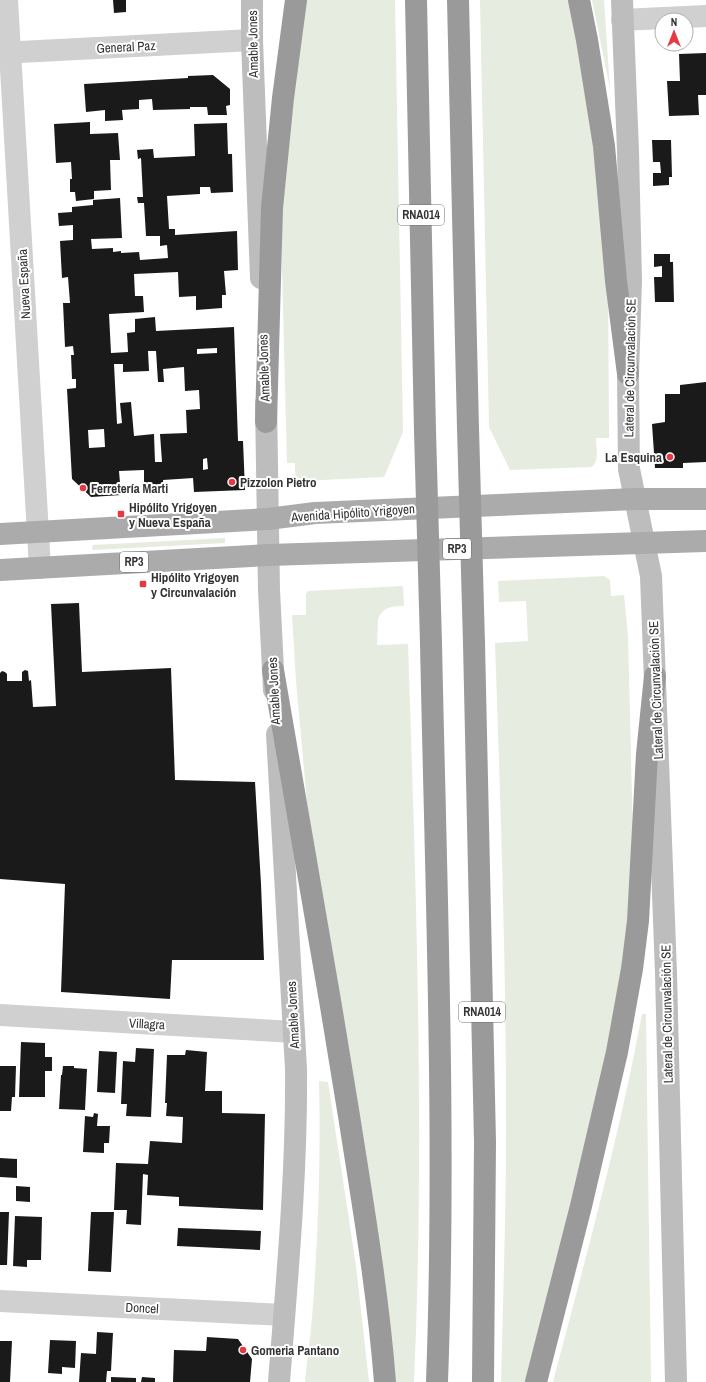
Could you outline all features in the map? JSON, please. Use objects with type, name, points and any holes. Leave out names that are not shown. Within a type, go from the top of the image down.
[{"type":"highway","points":[[266,422],[272,208],[283,98],[296,0]]},
{"type":"highway","name":"RNA014","points":[[416,0],[441,1110],[440,1264],[437,1382]]},
{"type":"highway","name":"RNA014","points":[[458,0],[485,1142],[483,1382]]},
{"type":"highway","points":[[579,0],[604,146],[616,281],[628,374]]},
{"type":"highway","points":[[273,670],[331,1005],[355,1154],[379,1317],[385,1382]]},
{"type":"highway","points":[[536,1382],[581,1206],[616,1060],[632,969],[638,921],[647,754],[655,676]]},
{"type":"main road","name":"Avenida Hipólito Yrigoyen","points":[[0,534],[268,519],[315,513],[635,499],[706,499]]},
{"type":"main road","name":"RP3","points":[[0,570],[269,555],[706,540]]},
{"type":"street","name":"Nueva España","points":[[7,0],[5,53],[40,568]]},
{"type":"street","name":"Amable Jones","points":[[252,0],[252,40],[266,422],[273,670],[296,1069],[294,1179],[279,1382]]},
{"type":"street","name":"Lateral de Circunvalación SE","points":[[622,10],[628,151],[631,281],[628,374],[629,469],[651,576],[666,951],[676,1382]]},
{"type":"street","points":[[622,10],[706,16]]},
{"type":"street","name":"General Paz","points":[[5,53],[252,40]]},
{"type":"street","name":"Villagra","points":[[0,1015],[294,1032]]},
{"type":"street","name":"Doncel","points":[[0,1301],[284,1315]]},
{"type":"shaded area","points":[[305,0],[395,0],[403,432],[384,477],[301,481],[296,476],[295,463],[287,463],[282,269],[283,182]]},
{"type":"shaded area","points":[[480,0],[570,0],[588,96],[608,274],[609,438],[596,438],[597,458],[594,465],[591,467],[510,470],[489,427]]},
{"type":"shaded area","points":[[592,0],[604,0],[610,89]]},
{"type":"shaded area","points":[[225,538],[225,543],[93,550],[92,548],[93,545]]},
{"type":"shaded area","points":[[604,576],[610,580],[611,596],[624,595],[628,636],[633,838],[632,902],[606,1068],[526,1382],[501,1382],[505,1245],[506,1033],[495,643],[528,641],[526,601],[499,602],[498,581]]},
{"type":"shaded area","points":[[403,586],[404,606],[388,608],[382,612],[378,619],[377,645],[408,644],[414,828],[419,1105],[419,1198],[414,1382],[394,1382],[307,802],[296,681],[292,615],[306,615],[306,594],[308,591]]},
{"type":"shaded area","points":[[642,1014],[646,1014],[651,1382],[553,1382],[612,1153]]},
{"type":"shaded area","points":[[319,1081],[328,1082],[356,1266],[369,1382],[305,1382],[312,1318],[316,1259],[320,1140]]},
{"type":"building","points":[[113,0],[126,0],[126,12],[114,13]]},
{"type":"building","points":[[706,53],[706,95],[698,95],[699,115],[669,116],[667,81],[680,81],[679,54]]},
{"type":"building","points":[[213,75],[230,89],[230,105],[226,106],[227,115],[208,115],[207,107],[153,110],[152,99],[139,100],[139,109],[122,110],[123,120],[105,121],[105,110],[86,112],[84,84],[188,78],[188,76]]},
{"type":"building","points":[[90,122],[90,134],[118,133],[120,160],[110,160],[111,190],[94,191],[94,199],[76,201],[75,192],[70,192],[70,179],[72,179],[71,162],[56,163],[54,124]]},
{"type":"building","points":[[227,123],[228,154],[232,154],[233,192],[211,193],[210,187],[200,187],[200,194],[167,196],[169,229],[175,229],[175,235],[237,231],[238,270],[224,271],[226,295],[222,295],[222,308],[196,310],[196,296],[179,297],[178,272],[134,274],[135,296],[143,296],[144,312],[109,314],[111,353],[128,352],[127,333],[135,332],[135,319],[155,317],[156,331],[234,327],[238,441],[243,441],[245,490],[194,492],[193,478],[163,480],[164,493],[144,495],[144,470],[119,471],[121,495],[91,497],[72,479],[67,389],[76,388],[76,379],[72,379],[71,355],[74,355],[73,346],[65,347],[63,303],[70,303],[68,277],[62,278],[60,241],[73,240],[73,225],[59,226],[58,213],[72,212],[72,207],[93,205],[93,200],[120,198],[122,238],[91,239],[92,249],[113,248],[113,252],[139,252],[140,260],[168,258],[167,245],[160,246],[160,236],[146,236],[144,203],[138,203],[137,197],[143,197],[141,158],[138,159],[137,150],[153,149],[154,158],[195,156],[194,124]],"holes":[[[217,348],[217,353],[197,354],[197,349]],[[148,351],[156,351],[158,382],[164,382],[163,369],[184,367],[185,391],[199,390],[200,409],[186,410],[187,433],[160,434],[162,462],[155,462],[154,434],[134,436],[131,402],[120,403],[122,423],[117,424],[114,364],[123,364],[123,372],[149,371]],[[104,429],[105,447],[89,448],[88,430]],[[207,458],[208,469],[203,470],[203,459]]]},
{"type":"building","points":[[652,140],[671,140],[672,177],[669,177],[669,185],[653,186],[653,173],[661,173],[660,162],[653,162]]},
{"type":"building","points":[[654,254],[670,254],[670,262],[673,262],[674,302],[655,302],[654,277],[662,277],[662,266],[654,267]]},
{"type":"building","points":[[706,382],[706,462],[683,463],[683,468],[655,468],[652,424],[665,422],[665,394],[680,394],[680,385]]},
{"type":"building","points":[[79,603],[82,672],[171,668],[175,780],[255,782],[264,960],[172,960],[170,999],[61,992],[65,884],[0,879],[0,673],[2,671],[7,674],[7,681],[22,681],[22,672],[25,670],[28,671],[29,681],[31,680],[33,707],[56,706],[51,604]]},
{"type":"building","points":[[21,1042],[45,1043],[45,1057],[52,1057],[52,1071],[45,1071],[45,1097],[19,1097]]},
{"type":"building","points":[[136,1048],[154,1049],[151,1117],[126,1116],[127,1104],[121,1104],[123,1061],[135,1062]]},
{"type":"building","points":[[186,1050],[207,1052],[205,1091],[222,1091],[222,1113],[265,1114],[263,1210],[179,1206],[179,1197],[147,1195],[148,1175],[143,1174],[141,1225],[126,1224],[127,1210],[114,1210],[116,1163],[148,1164],[150,1141],[182,1143],[183,1117],[166,1116],[167,1103],[165,1103],[167,1055],[185,1055]]},
{"type":"building","points":[[99,1051],[117,1052],[115,1093],[97,1092]]},
{"type":"building","points":[[0,1066],[16,1066],[15,1097],[12,1097],[11,1111],[0,1111]]},
{"type":"building","points":[[63,1066],[74,1066],[74,1068],[87,1069],[85,1110],[59,1109]]},
{"type":"building","points":[[94,1113],[98,1114],[97,1126],[110,1126],[109,1143],[104,1143],[104,1153],[83,1152],[85,1116],[93,1117]]},
{"type":"building","points":[[0,1158],[17,1159],[17,1178],[0,1177]]},
{"type":"building","points":[[16,1186],[30,1187],[30,1202],[16,1201]]},
{"type":"building","points":[[0,1212],[9,1212],[7,1265],[0,1265]]},
{"type":"building","points":[[91,1212],[114,1212],[111,1272],[88,1271]]},
{"type":"building","points":[[15,1216],[42,1217],[41,1260],[27,1260],[27,1267],[13,1266]]},
{"type":"building","points":[[178,1228],[261,1231],[260,1250],[177,1246]]},
{"type":"building","points":[[97,1332],[113,1333],[111,1371],[107,1371],[106,1382],[79,1382],[81,1353],[96,1354]]},
{"type":"building","points":[[207,1337],[238,1339],[252,1359],[250,1382],[173,1382],[174,1350],[206,1351]]},
{"type":"building","points":[[50,1340],[76,1341],[75,1368],[62,1367],[62,1374],[48,1373]]},
{"type":"building","points":[[0,1341],[12,1341],[10,1382],[0,1382]]},
{"type":"building","points":[[111,1377],[136,1378],[136,1382],[111,1382]]},
{"type":"building","points":[[142,1377],[155,1378],[155,1382],[141,1382]]},
{"type":"place","name":"La Esquina","points":[[670,457]]},
{"type":"place","name":"Pizzolon Pietro","points":[[232,482]]},
{"type":"place","name":"Ferretería Marti","points":[[83,488]]},
{"type":"place","name":"Hipólito Yrigoyen y Nueva España","points":[[121,514]]},
{"type":"place","name":"Hipólito Yrigoyen y Circunvalación","points":[[143,584]]},
{"type":"place","name":"Gomeria Pantano","points":[[243,1350]]}]
